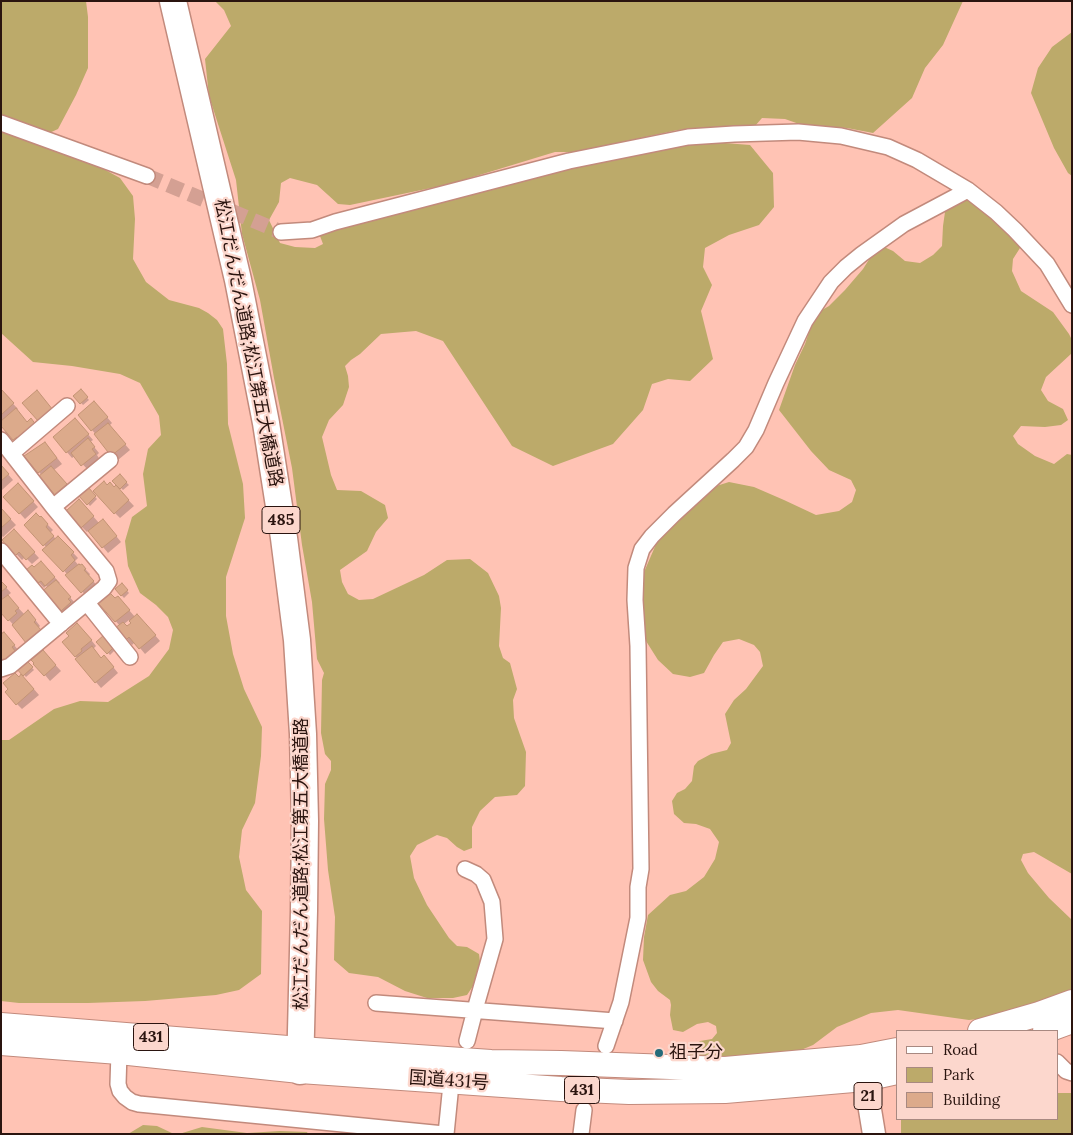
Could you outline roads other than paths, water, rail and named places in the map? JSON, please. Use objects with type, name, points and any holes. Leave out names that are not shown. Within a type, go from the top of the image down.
[{"type":"highway","name":"松江だんだん道路;松江第五大橋道路","points":[[173,1],[238,280],[266,423],[284,538],[297,640],[306,821],[300,1060]]},
{"type":"highway","points":[[983,1030],[1072,1002]]},
{"type":"highway","points":[[1048,1030],[1072,1021]]},
{"type":"highway","name":"国道431号","points":[[1,1025],[300,1060]]},
{"type":"highway","name":"国道431号","points":[[1,1043],[119,1052],[300,1060],[561,1063],[724,1069],[863,1068],[896,1072]]},
{"type":"highway","name":"国道431号","points":[[863,1068],[896,1051]]},
{"type":"main road","name":"21","points":[[863,1068],[874,1134]]},
{"type":"street","points":[[1,123],[147,176]]},
{"type":"street","points":[[281,232],[312,230],[335,222],[569,161],[688,137],[798,132],[841,136],[888,147],[917,160],[968,190],[996,212],[1047,264],[1072,305]]},
{"type":"street","points":[[606,1046],[621,1002],[638,918],[638,887],[641,869],[636,568],[642,549],[652,536],[746,446],[756,430],[805,321],[831,282],[862,254],[904,224],[968,190]]},
{"type":"street","points":[[12,453],[67,406]]},
{"type":"street","points":[[1,440],[106,571],[110,581],[87,603],[10,666],[1,669]]},
{"type":"street","points":[[53,507],[110,460]]},
{"type":"street","points":[[1,551],[61,624]]},
{"type":"street","points":[[87,603],[130,657]]},
{"type":"street","points":[[465,869],[483,880],[492,902],[495,939],[467,1041]]},
{"type":"street","points":[[376,1003],[615,1021]]},
{"type":"street","points":[[119,1052],[118,1084],[120,1091],[132,1102],[139,1104],[445,1134],[450,1094]]},
{"type":"street","points":[[1058,1063],[1072,1074]]},
{"type":"street","points":[[581,1134],[584,1110]]},
{"type":"tunnel","points":[[147,176],[281,232]]},
{"type":"place","name":"祖子分","points":[[659,1053]]}]
